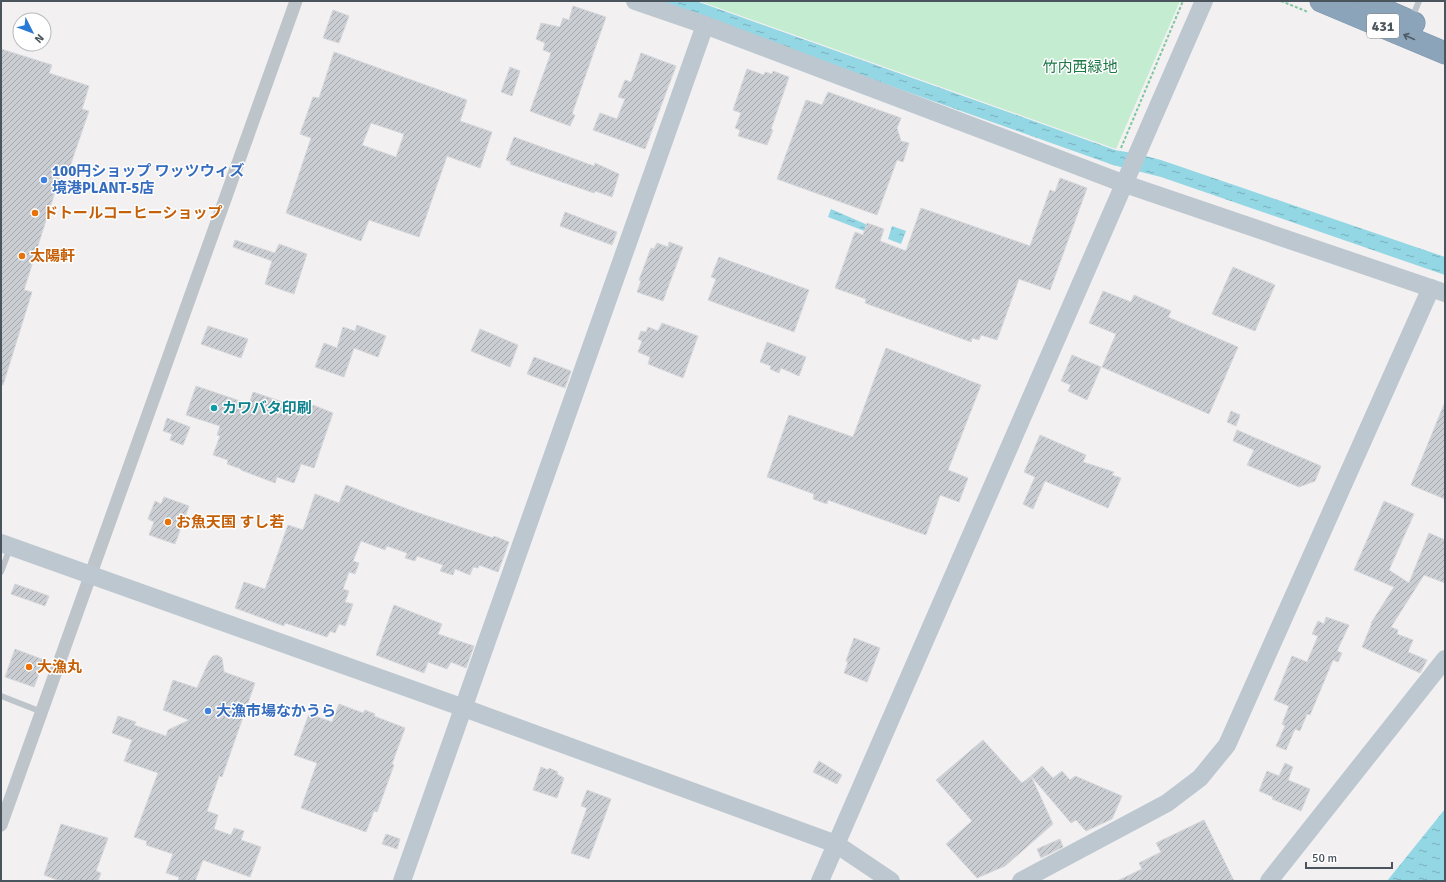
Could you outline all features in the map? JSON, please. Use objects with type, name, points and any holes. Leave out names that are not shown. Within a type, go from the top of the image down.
[{"type":"highway","name":"431","points":[[1321,1],[1445,53]]},
{"type":"highway","name":"431","points":[[1364,1],[1445,38]]},
{"type":"street","points":[[1,825],[92,575],[296,1]]},
{"type":"street","points":[[635,1],[1129,164],[1438,290],[1227,745],[1200,778],[1167,803],[1021,881]]},
{"type":"street","points":[[820,881],[1129,164],[1204,1]]},
{"type":"street","points":[[402,881],[705,25]]},
{"type":"street","points":[[6,545],[464,708],[836,844],[891,881]]},
{"type":"street","points":[[1268,881],[1445,660]]},
{"type":"lane","points":[[1410,21],[1420,1]]},
{"type":"lane","points":[[1,572],[6,545]]},
{"type":"lane","points":[[1,696],[42,712]]},
{"type":"path","points":[[1129,164],[1183,1]]},
{"type":"green space","name":"竹内西緑地","points":[[699,1],[1180,1],[1116,149]]},
{"type":"water","points":[[652,1],[696,1],[1115,150],[1161,160],[1445,257],[1445,275],[1161,177],[1113,165]]},
{"type":"water","points":[[831,209],[870,226],[867,232],[828,217]]},
{"type":"water","points":[[892,226],[906,231],[901,244],[888,239]]},
{"type":"water","points":[[1445,809],[1445,881],[1387,881]]},
{"type":"building","points":[[573,6],[606,17],[572,114],[575,115],[570,126],[530,111],[551,53],[543,50],[545,43],[536,39],[541,23],[560,27],[563,18],[569,20]]},
{"type":"building","points":[[333,10],[349,16],[339,43],[323,38]]},
{"type":"building","points":[[1,49],[52,65],[49,73],[89,86],[82,109],[89,111],[67,175],[61,173],[24,290],[32,292],[3,385],[1,385]]},
{"type":"building","points":[[334,52],[467,100],[460,121],[492,132],[480,168],[447,156],[419,237],[369,220],[361,241],[286,213],[311,138],[300,134],[313,97],[319,98]],"holes":[[[371,123],[404,134],[396,157],[362,145]]]},
{"type":"building","points":[[641,53],[676,66],[645,149],[593,130],[600,113],[617,119],[625,99],[618,97],[625,80],[631,82]]},
{"type":"building","points":[[510,67],[520,71],[512,96],[501,92]]},
{"type":"building","points":[[747,69],[764,75],[765,72],[772,74],[773,71],[789,77],[767,145],[738,136],[740,130],[735,128],[741,113],[733,110]]},
{"type":"building","points":[[828,92],[901,118],[897,128],[901,141],[909,143],[903,162],[897,160],[877,215],[777,179],[806,100],[822,105]]},
{"type":"building","points":[[514,137],[594,166],[595,163],[619,174],[612,197],[595,191],[594,193],[510,164],[511,162],[506,160]]},
{"type":"building","points":[[1060,178],[1087,188],[1050,290],[1019,279],[997,340],[981,335],[979,340],[972,338],[971,342],[865,303],[866,299],[835,288],[855,232],[863,235],[867,223],[884,229],[880,241],[906,251],[921,208],[1030,246],[1050,190],[1055,192]]},
{"type":"building","points":[[565,212],[617,232],[612,245],[560,226]]},
{"type":"building","points":[[235,240],[275,253],[279,244],[307,254],[294,294],[265,284],[272,261],[233,247]]},
{"type":"building","points":[[669,242],[683,247],[663,301],[637,292],[641,281],[639,280],[651,248],[654,249],[657,243],[668,247]]},
{"type":"building","points":[[719,257],[809,290],[794,332],[708,300],[716,279],[711,277]]},
{"type":"building","points":[[1233,267],[1275,285],[1255,331],[1212,314]]},
{"type":"building","points":[[1103,291],[1131,302],[1134,295],[1171,311],[1168,317],[1238,347],[1209,414],[1102,367],[1116,334],[1089,323]]},
{"type":"building","points":[[662,323],[698,336],[683,378],[648,364],[650,357],[638,352],[642,341],[638,339],[641,331],[646,332],[648,327],[658,331]]},
{"type":"building","points":[[357,325],[386,336],[378,357],[354,348],[344,377],[315,367],[324,343],[337,348],[343,327],[355,331]]},
{"type":"building","points":[[208,326],[248,339],[241,358],[201,344]]},
{"type":"building","points":[[480,329],[518,345],[510,367],[471,351]]},
{"type":"building","points":[[767,342],[806,357],[799,376],[781,368],[779,373],[770,369],[771,366],[760,362]]},
{"type":"building","points":[[886,348],[981,385],[948,470],[968,478],[959,502],[940,495],[926,535],[828,500],[827,504],[813,499],[814,494],[767,477],[789,415],[853,437]]},
{"type":"building","points":[[1072,355],[1101,367],[1087,400],[1068,391],[1071,385],[1061,381]]},
{"type":"building","points":[[534,357],[571,371],[565,388],[527,374]]},
{"type":"building","points":[[196,386],[249,404],[253,392],[310,411],[313,405],[333,413],[314,468],[301,464],[294,483],[277,477],[275,483],[227,464],[228,460],[213,455],[220,436],[217,435],[220,426],[186,415]]},
{"type":"building","points":[[1445,402],[1445,499],[1411,485]]},
{"type":"building","points":[[1231,411],[1240,415],[1236,426],[1227,422]]},
{"type":"building","points":[[167,418],[190,427],[183,445],[170,440],[172,434],[163,431]]},
{"type":"building","points":[[1237,430],[1321,466],[1315,481],[1299,487],[1247,465],[1254,450],[1233,441]]},
{"type":"building","points":[[1040,435],[1086,455],[1083,462],[1114,472],[1112,475],[1121,478],[1108,508],[1045,481],[1033,509],[1023,504],[1035,477],[1024,472]]},
{"type":"building","points":[[346,485],[410,510],[509,542],[498,572],[479,565],[478,568],[473,567],[470,575],[455,569],[453,575],[440,571],[443,565],[417,556],[415,561],[405,558],[407,553],[387,546],[385,550],[361,541],[353,561],[359,563],[355,574],[349,572],[343,589],[349,591],[345,602],[353,604],[345,626],[339,624],[335,633],[330,631],[327,637],[285,623],[284,626],[235,608],[244,582],[265,589],[288,525],[303,530],[315,494],[339,503]]},
{"type":"building","points":[[164,497],[189,506],[175,544],[149,535],[154,522],[148,519],[155,501],[161,504]]},
{"type":"building","points":[[1384,501],[1414,514],[1389,570],[1409,583],[1429,533],[1445,540],[1445,583],[1424,575],[1391,627],[1398,630],[1397,634],[1413,640],[1408,652],[1427,660],[1420,673],[1362,647],[1371,623],[1394,587],[1354,570]]},
{"type":"building","points":[[15,584],[49,596],[45,606],[11,594]]},
{"type":"building","points":[[394,605],[442,624],[438,634],[474,646],[466,668],[451,662],[447,669],[428,662],[424,673],[376,655]]},
{"type":"building","points":[[1326,617],[1349,625],[1337,651],[1342,653],[1338,662],[1333,660],[1310,715],[1307,714],[1300,731],[1295,729],[1286,750],[1276,746],[1285,726],[1282,724],[1289,706],[1274,700],[1292,656],[1307,662],[1318,636],[1312,634],[1318,621],[1324,624]]},
{"type":"building","points":[[854,638],[880,648],[867,682],[844,673],[848,662],[846,661]]},
{"type":"building","points":[[15,649],[44,660],[34,687],[5,677]]},
{"type":"building","points":[[217,655],[222,658],[224,672],[255,683],[222,777],[219,776],[207,811],[218,815],[214,829],[231,835],[234,828],[244,831],[241,840],[261,847],[250,877],[203,860],[195,881],[178,881],[179,877],[166,873],[173,854],[146,845],[147,841],[134,837],[158,773],[124,761],[132,740],[112,733],[118,716],[136,722],[134,725],[166,736],[168,730],[189,720],[163,710],[173,680],[197,688],[209,661],[213,656]]},
{"type":"building","points":[[339,704],[363,713],[365,710],[375,714],[374,716],[405,728],[392,764],[394,765],[377,812],[374,811],[366,832],[301,808],[317,763],[294,755],[309,714],[332,722]]},
{"type":"building","points":[[983,740],[1022,783],[1031,776],[1053,824],[1005,866],[977,878],[946,844],[972,821],[936,780]]},
{"type":"building","points":[[819,761],[842,775],[837,784],[813,772]]},
{"type":"building","points":[[1285,763],[1293,767],[1288,780],[1310,789],[1301,811],[1272,799],[1273,797],[1259,791],[1267,771],[1279,776]]},
{"type":"building","points":[[1042,766],[1053,778],[1062,771],[1070,780],[1075,776],[1122,796],[1112,819],[1086,831],[1076,820],[1071,823],[1031,776]]},
{"type":"building","points":[[541,767],[548,770],[549,768],[558,772],[557,774],[564,778],[557,798],[533,790]]},
{"type":"building","points":[[587,790],[611,799],[589,859],[571,853],[587,808],[581,806]]},
{"type":"building","points":[[1204,820],[1234,881],[1117,881],[1142,869],[1139,863],[1161,852],[1156,843]]},
{"type":"building","points":[[61,824],[108,838],[96,871],[101,873],[98,881],[60,881],[44,875]]},
{"type":"building","points":[[386,834],[400,839],[397,849],[382,844]]},
{"type":"building","points":[[1060,839],[1063,847],[1041,858],[1037,849]]},
{"type":"place","name":"100円ショップ ワッツウィズ 境港PLANT-5店","points":[[44,180]]},
{"type":"place","name":"ドトールコーヒーショップ","points":[[35,213]]},
{"type":"place","name":"太陽軒","points":[[22,256]]},
{"type":"place","name":"カワバタ印刷","points":[[214,408]]},
{"type":"place","name":"お魚天国 すし若","points":[[168,522]]},
{"type":"place","name":"大漁丸","points":[[29,667]]},
{"type":"place","name":"大漁市場なかうら","points":[[208,711]]}]
